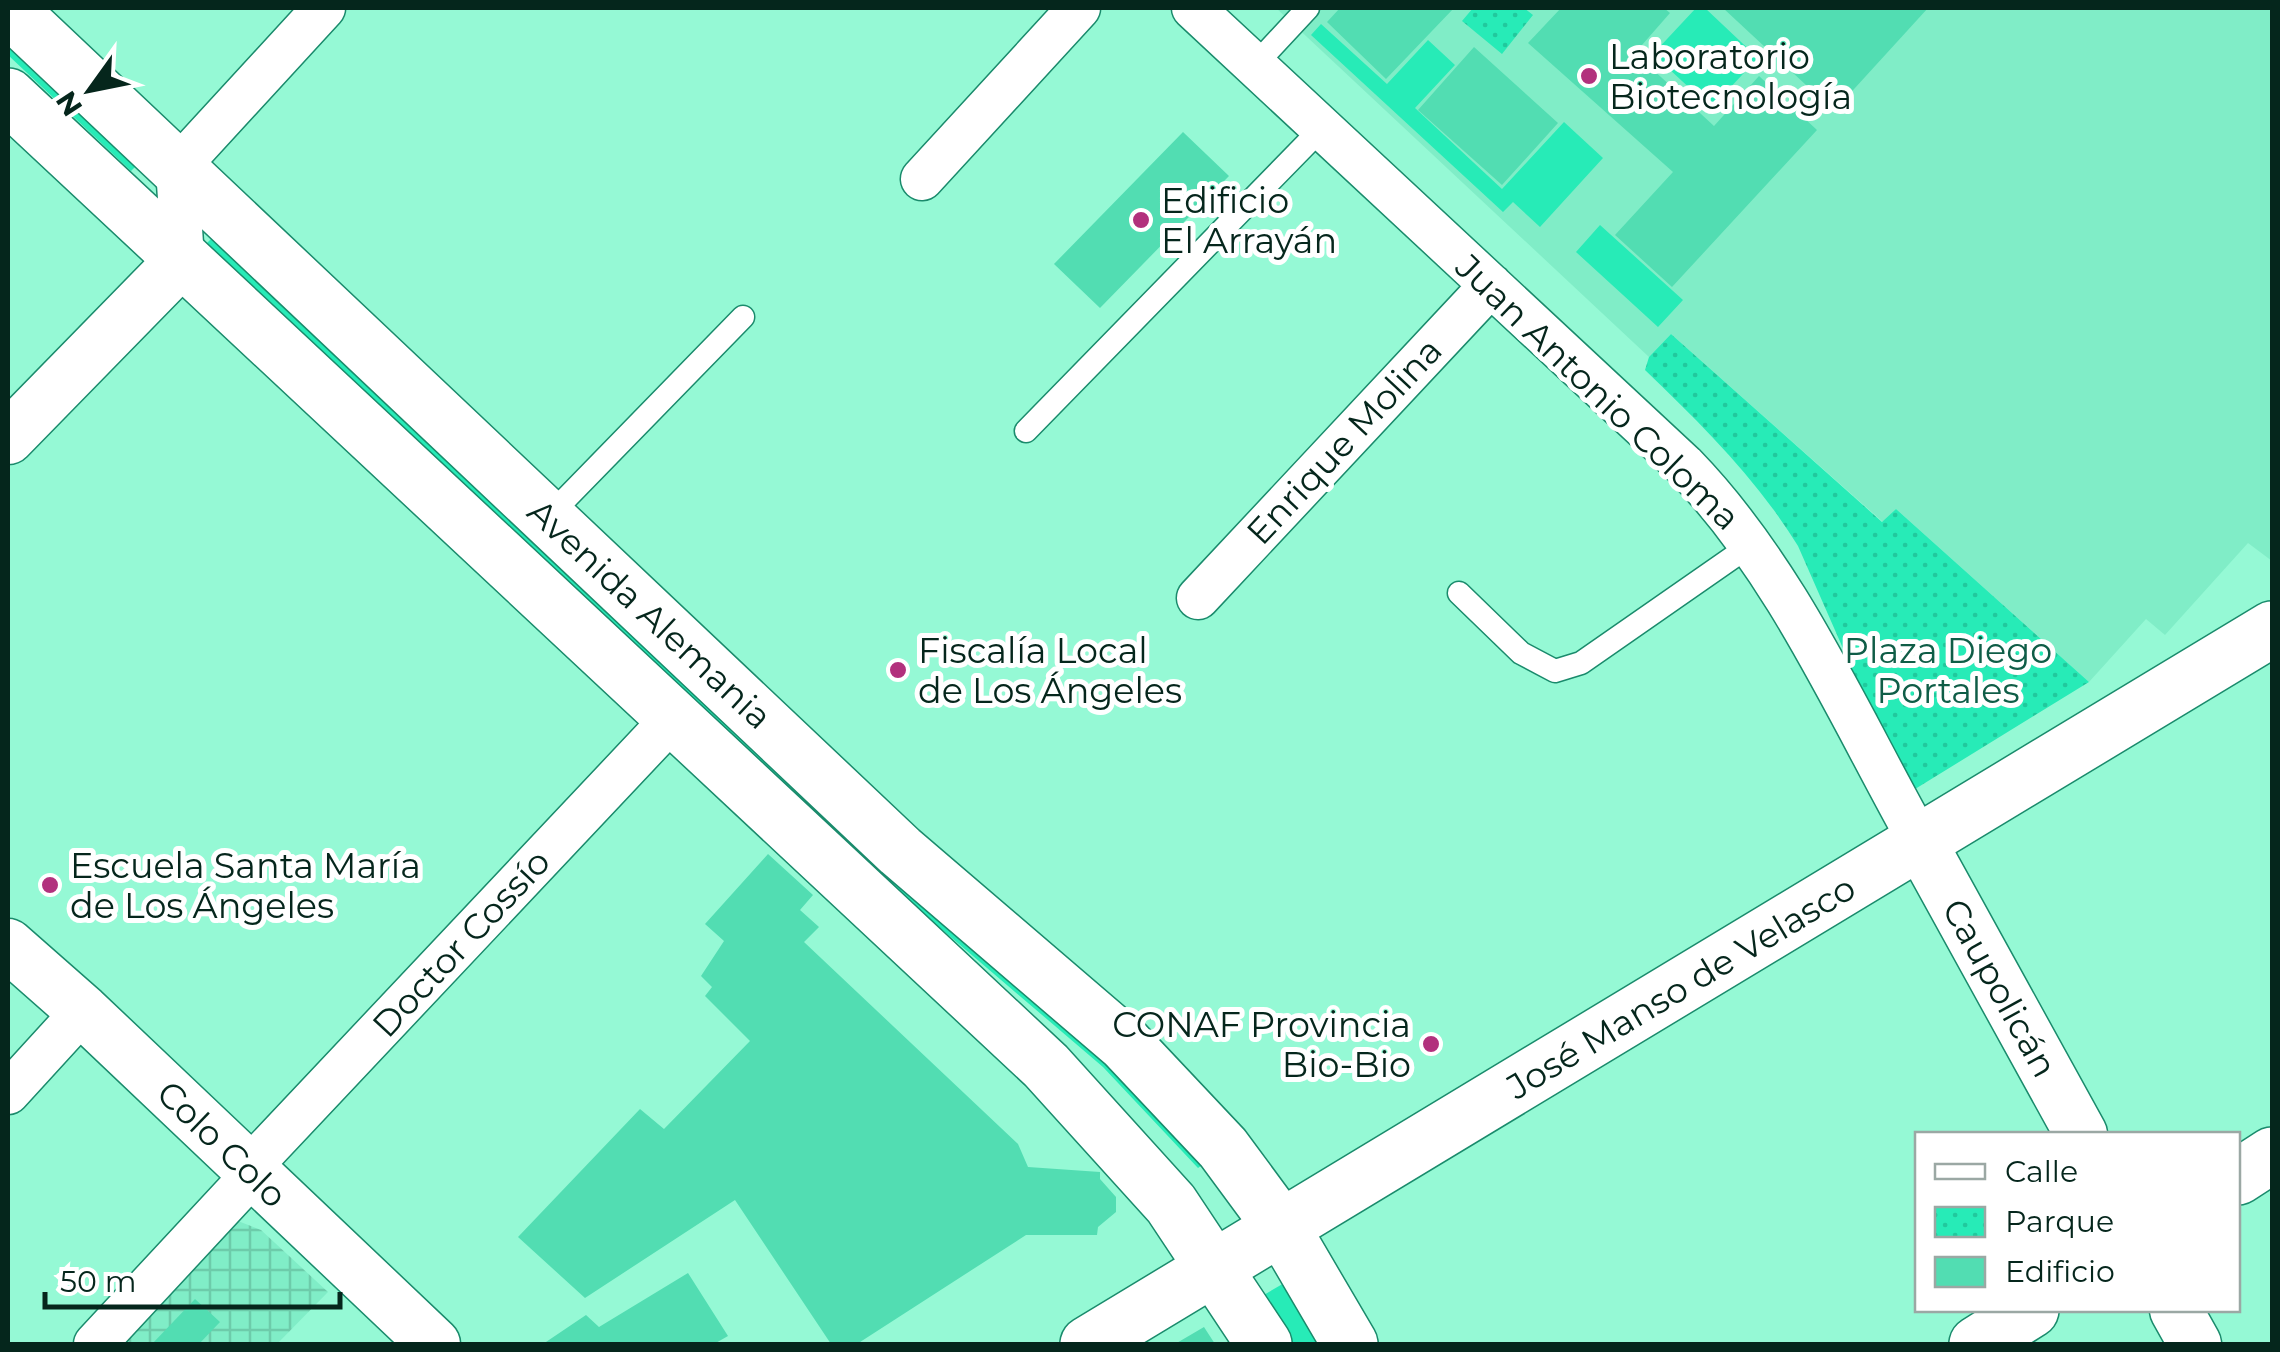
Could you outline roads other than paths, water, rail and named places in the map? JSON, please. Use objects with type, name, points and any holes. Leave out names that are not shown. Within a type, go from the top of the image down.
[{"type":"main road","name":"Avenida Alemania","points":[[8,8],[900,851],[1125,1044],[1193,1113],[1282,1228],[1350,1344]]},
{"type":"main road","name":"Avenida Alemania","points":[[8,96],[675,716],[1068,1088],[1142,1169],[1216,1268],[1264,1344]]},
{"type":"main road","name":"José Manso de Velasco","points":[[1088,1344],[2272,629]]},
{"type":"main road","points":[[2240,1176],[2272,1154]]},
{"type":"main road","points":[[1977,1344],[2028,1312]]},
{"type":"street","points":[[8,438],[183,259],[176,168],[324,8]]},
{"type":"street","points":[[922,180],[1079,8]]},
{"type":"street","name":"Juan Antonio Coloma","points":[[1193,8],[1684,465],[1752,544],[1920,842]]},
{"type":"street","name":"Enrique Molina","points":[[1198,598],[1491,285]]},
{"type":"street","name":"Doctor Cossío","points":[[95,1344],[675,716]]},
{"type":"street","name":"Caupolicán","points":[[1920,842],[2080,1132]]},
{"type":"street","name":"Colo Colo","points":[[8,945],[83,1011],[434,1344]]},
{"type":"street","points":[[8,1093],[83,1011]]},
{"type":"street","points":[[2177,1312],[2195,1344]]},
{"type":"lane","points":[[1255,66],[1308,8]]},
{"type":"lane","points":[[1026,431],[1322,128]]},
{"type":"lane","points":[[548,518],[744,317]]},
{"type":"lane","points":[[1459,593],[1521,653],[1555,671],[1580,662],[1752,544]]},
{"type":"place","name":"Laboratorio Biotecnología","points":[[1589,76]]},
{"type":"place","name":"Edificio El Arrayán","points":[[1141,220]]},
{"type":"place","name":"Fiscalía Local de Los Ángeles","points":[[898,670]]},
{"type":"place","name":"Escuela Santa María de Los Ángeles","points":[[50,885]]},
{"type":"place","name":"CONAF Provincia Bio-Bio","points":[[1431,1044]]},
{"type":"park label","name":"Plaza Diego Portales","points":[[1948,670]]}]
